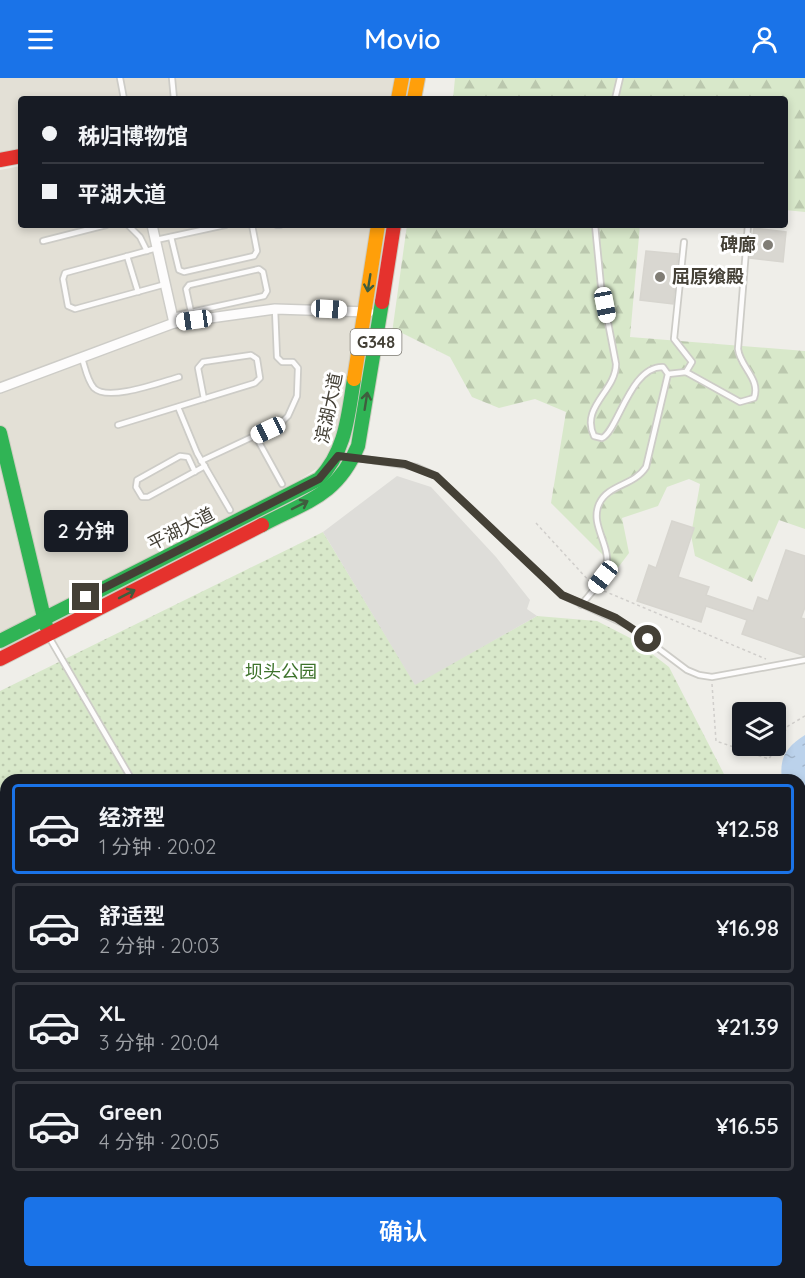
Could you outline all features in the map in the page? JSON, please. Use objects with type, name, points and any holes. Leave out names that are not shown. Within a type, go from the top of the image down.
[{"type":"main road","points":[[399,96],[402,78]]},
{"type":"main road","points":[[414,96],[417,78]]},
{"type":"main road","points":[[0,160],[18,157]]},
{"type":"main road","name":"滨湖大道","points":[[338,456],[346,427],[378,228]]},
{"type":"main road","name":"滨湖大道","points":[[353,458],[362,428],[394,228]]},
{"type":"main road","points":[[0,434],[48,634]]},
{"type":"main road","name":"平湖大道","points":[[0,641],[319,479],[338,456]]},
{"type":"main road","name":"平湖大道","points":[[0,659],[325,492],[339,481],[353,458]]},
{"type":"street","points":[[152,228],[154,246],[174,320]]},
{"type":"street","points":[[0,388],[82,358],[174,320],[275,309],[381,312]]},
{"type":"lane","points":[[120,78],[123,96]]},
{"type":"lane","points":[[172,78],[174,96]]},
{"type":"lane","points":[[616,96],[620,78]]},
{"type":"lane","points":[[43,241],[94,228]]},
{"type":"lane","points":[[131,228],[154,246]]},
{"type":"lane","points":[[166,284],[75,309],[68,306],[63,279],[65,273],[128,256],[171,237],[212,228]]},
{"type":"lane","points":[[171,237],[179,270],[184,272],[254,256],[257,251],[253,228]]},
{"type":"lane","points":[[581,605],[603,577],[608,561],[598,527],[599,504],[604,496],[636,479],[646,467],[668,374],[663,367],[650,371],[623,401],[609,434],[602,438],[594,436],[592,428],[594,407],[615,376],[616,364],[601,286],[595,228]]},
{"type":"lane","points":[[668,374],[686,372],[735,400],[745,402],[754,398],[756,384],[740,358],[738,349],[748,228]]},
{"type":"lane","points":[[684,242],[674,339],[692,362],[686,372]]},
{"type":"lane","points":[[128,256],[138,292]]},
{"type":"lane","points":[[174,320],[191,312],[264,296],[267,291],[263,272],[259,269],[189,285],[186,289],[191,312]]},
{"type":"lane","points":[[195,472],[188,457],[180,456],[137,480],[136,487],[142,497],[148,497],[195,472],[203,464],[255,435],[280,424],[288,416],[297,396],[298,368],[293,362],[282,362],[277,357],[275,309]]},
{"type":"lane","points":[[118,425],[178,407],[204,399],[255,383],[260,378],[257,359],[251,355],[203,362],[198,368],[204,399]]},
{"type":"lane","points":[[82,358],[96,390],[109,394],[179,377]]},
{"type":"lane","points":[[178,407],[203,464],[230,510]]},
{"type":"lane","points":[[255,435],[282,484]]},
{"type":"lane","points":[[338,456],[416,467],[436,476],[554,589],[581,605],[633,628],[687,670],[712,677],[805,660]]},
{"type":"lane","points":[[48,634],[129,774]]},
{"type":"path","points":[[536,523],[595,587],[771,661]]},
{"type":"path","points":[[712,677],[716,741],[770,759],[788,726],[805,716]]},
{"type":"shaded area","points":[[0,78],[394,78],[391,96],[18,96],[18,152],[0,155]]},
{"type":"shaded area","points":[[18,167],[18,228],[370,228],[341,419],[333,447],[321,466],[299,480],[0,633],[0,170]]},
{"type":"shaded area","points":[[397,476],[431,487],[496,557],[530,600],[527,609],[537,616],[415,685],[323,532]]},
{"type":"green space","points":[[455,78],[805,78],[805,212],[788,210],[788,96],[453,96]]},
{"type":"green space","points":[[407,228],[640,228],[630,337],[805,351],[805,529],[779,520],[752,582],[695,556],[691,535],[700,484],[689,479],[667,487],[658,506],[622,518],[629,553],[617,569],[551,503],[566,412],[535,399],[499,408],[472,397],[450,357],[402,333],[392,333]]},
{"type":"green space","name":"坝头公园","points":[[323,532],[415,684],[537,616],[597,621],[634,640],[669,667],[724,774],[0,774],[0,691]]},
{"type":"water","points":[[805,735],[805,774],[781,774],[783,759],[789,749]]},
{"type":"building","name":"碑廊","points":[[754,228],[786,232],[783,262],[750,258]]},
{"type":"building","name":"屈原飨殿","points":[[646,251],[678,254],[673,304],[640,300]]},
{"type":"building","points":[[672,521],[694,528],[678,577],[709,587],[706,595],[753,611],[758,597],[768,601],[786,550],[805,556],[805,607],[801,618],[805,619],[805,656],[742,634],[747,620],[706,606],[701,622],[637,601],[649,565],[656,568]]},
{"type":"traffic: fast","points":[[262,525],[319,495],[330,487],[350,463],[358,446],[382,302]]},
{"type":"traffic: fast","points":[[0,641],[319,479],[335,457],[340,445],[354,379]]},
{"type":"traffic: fast","points":[[0,433],[46,626]]},
{"type":"traffic: slow","points":[[399,96],[402,78]]},
{"type":"traffic: slow","points":[[415,96],[418,78]]},
{"type":"traffic: slow","points":[[354,379],[378,228]]},
{"type":"traffic: jam","points":[[0,160],[18,157]]},
{"type":"traffic: jam","points":[[382,302],[394,228]]},
{"type":"traffic: jam","points":[[0,659],[262,525]]},
{"type":"place","name":"碑廊","points":[[768,245]]},
{"type":"place","name":"屈原飨殿","points":[[660,277]]},
{"type":"route","points":[[86,597],[319,479],[330,469],[338,456],[405,464],[427,470],[444,482],[554,589],[571,601],[616,618],[648,639]]}]
